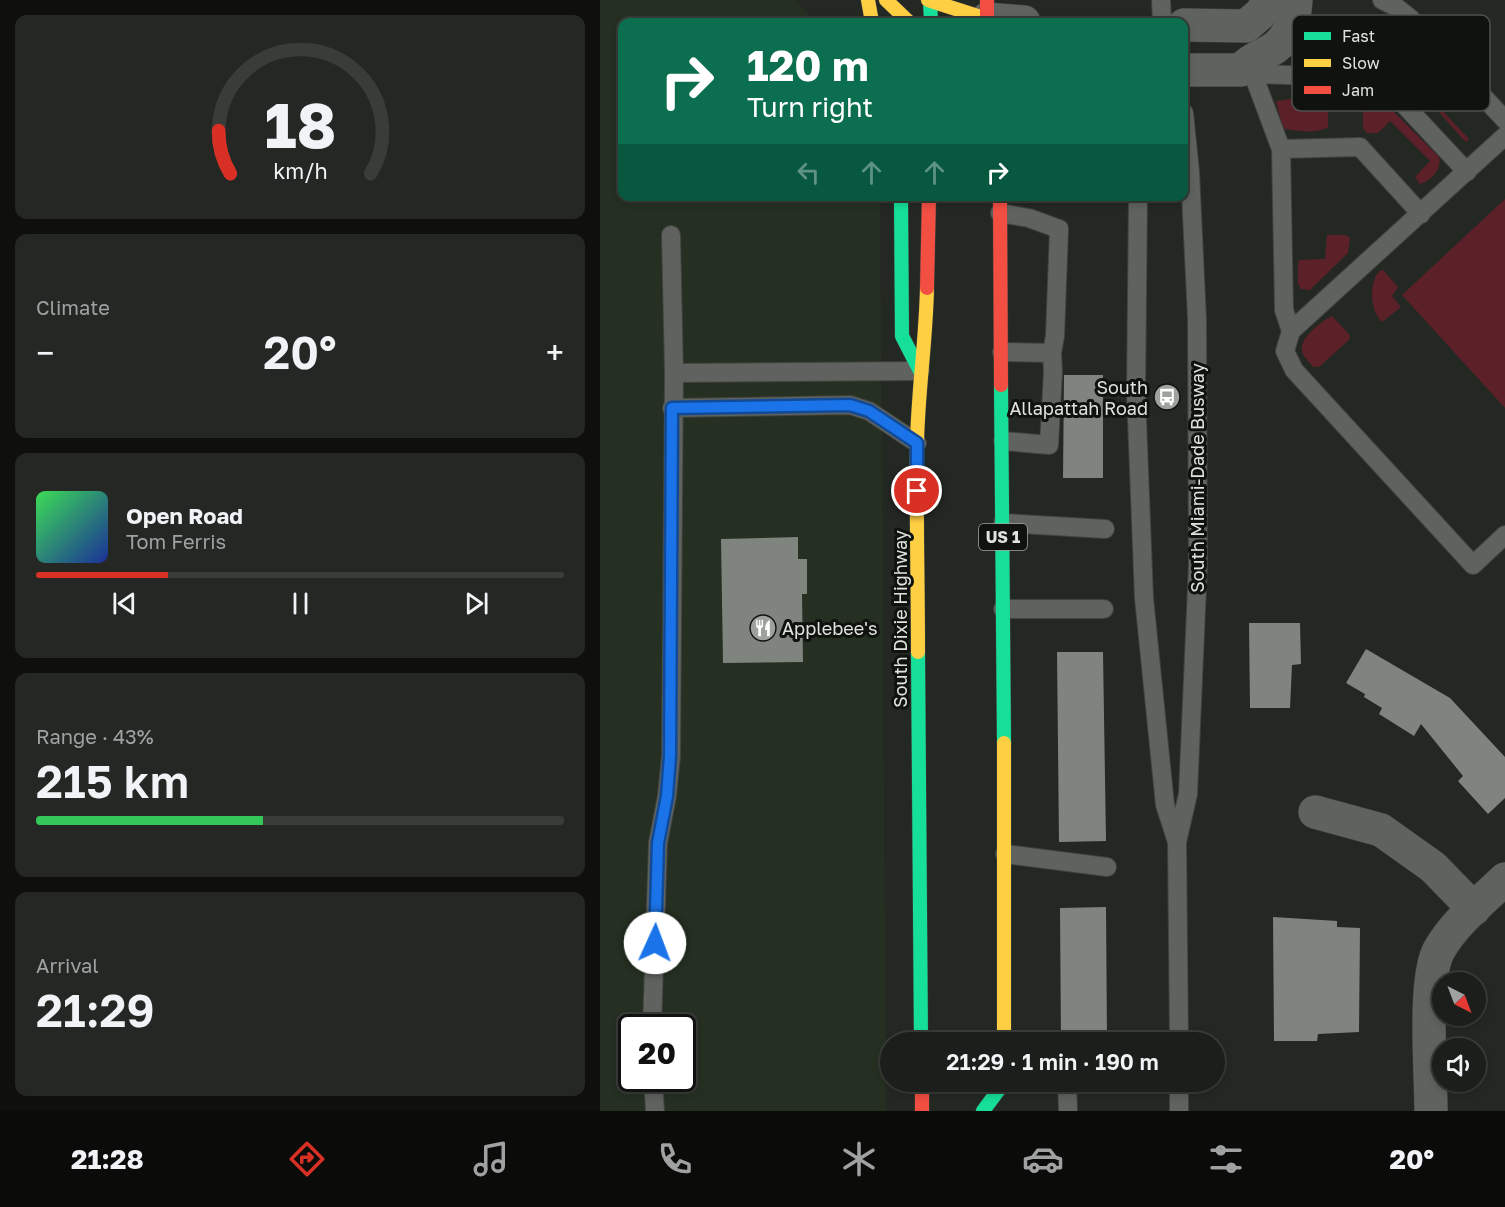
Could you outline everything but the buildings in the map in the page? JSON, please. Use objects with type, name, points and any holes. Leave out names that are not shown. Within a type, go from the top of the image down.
[{"type":"main road","points":[[868,0],[871,18]]},
{"type":"main road","points":[[885,0],[905,18]]},
{"type":"main road","points":[[931,18],[930,0],[987,14]]},
{"type":"main road","points":[[901,201],[902,336],[920,372]]},
{"type":"main road","name":"South Dixie Highway","points":[[921,1032],[917,443],[920,372],[926,336],[929,201]]},
{"type":"main road","name":"US 1","points":[[1000,205],[1005,854],[1004,1032]]},
{"type":"main road","points":[[922,1092],[922,1111]]},
{"type":"main road","points":[[983,1111],[997,1092]]},
{"type":"main road","points":[[1004,1092],[1004,1102]]},
{"type":"street","points":[[1188,25],[1246,26],[1260,14],[1270,0]]},
{"type":"street","points":[[1294,15],[1296,0]]},
{"type":"street","points":[[987,14],[1005,18]]},
{"type":"street","points":[[1188,70],[1247,72],[1251,60],[1272,50],[1288,34],[1292,21]]},
{"type":"street","points":[[1315,812],[1381,830],[1432,867],[1474,909]]},
{"type":"street","points":[[1431,1111],[1431,975],[1437,953],[1449,934],[1505,879]]},
{"type":"lane","points":[[1161,0],[1162,18]]},
{"type":"lane","points":[[1382,0],[1406,15]]},
{"type":"lane","points":[[1291,332],[1284,310],[1281,149],[1247,72],[1292,74]]},
{"type":"lane","points":[[1490,104],[1505,120]]},
{"type":"lane","points":[[1410,111],[1467,172]]},
{"type":"lane","points":[[1505,136],[1291,332],[1285,351],[1294,370],[1473,565],[1505,535]]},
{"type":"lane","points":[[1281,149],[1359,147],[1421,214]]},
{"type":"lane","name":"South Miami-Dade Busway","points":[[1179,1032],[1177,842],[1188,794],[1198,564],[1197,319],[1188,153]]},
{"type":"lane","name":"South Miami-Dade Busway","points":[[1137,201],[1136,394],[1144,598],[1165,805],[1177,842]]},
{"type":"lane","points":[[1000,205],[1059,229],[1049,445],[1002,441]]},
{"type":"lane","points":[[652,1014],[658,843],[667,796],[670,756],[674,373],[671,235]]},
{"type":"lane","points":[[1002,352],[1052,353]]},
{"type":"lane","points":[[674,373],[920,372]]},
{"type":"lane","points":[[672,408],[850,405],[869,411],[917,443]]},
{"type":"lane","points":[[1003,523],[1105,529]]},
{"type":"lane","points":[[1003,609],[1104,609]]},
{"type":"lane","points":[[1005,854],[1107,867]]},
{"type":"lane","points":[[653,1092],[655,1111]]},
{"type":"lane","points":[[1067,1092],[1068,1111]]},
{"type":"lane","points":[[1179,1092],[1179,1111]]},
{"type":"shaded area","points":[[600,0],[794,0],[811,18],[618,18],[618,201],[880,201],[885,1032],[880,1032],[880,1092],[886,1092],[886,1111],[600,1111]]},
{"type":"shaded area","points":[[1292,99],[1292,111],[1328,111],[1328,127],[1318,131],[1285,129],[1282,126],[1276,101]]},
{"type":"shaded area","points":[[1363,111],[1393,111],[1439,157],[1437,170],[1432,177],[1420,184],[1415,177],[1430,161],[1390,121],[1378,133],[1367,133],[1363,128]]},
{"type":"shaded area","points":[[1437,111],[1443,111],[1469,139],[1466,142]]},
{"type":"shaded area","points":[[1505,199],[1505,408],[1402,295]]},
{"type":"shaded area","points":[[1327,235],[1346,235],[1350,238],[1348,253],[1310,290],[1301,289],[1298,284],[1298,262],[1325,259]]},
{"type":"shaded area","points":[[1381,270],[1398,287],[1392,296],[1401,307],[1382,322],[1375,311],[1372,296],[1374,281]]},
{"type":"shaded area","points":[[1332,316],[1349,334],[1350,339],[1319,367],[1313,367],[1304,355],[1302,346],[1312,330]]},
{"type":"traffic: fast","points":[[930,0],[931,18]]},
{"type":"traffic: fast","points":[[901,201],[902,336],[920,371]]},
{"type":"traffic: fast","points":[[1001,385],[1004,743]]},
{"type":"traffic: fast","points":[[918,652],[921,1032]]},
{"type":"traffic: fast","points":[[983,1111],[997,1092]]},
{"type":"traffic: slow","points":[[868,0],[871,18]]},
{"type":"traffic: slow","points":[[886,0],[905,18]]},
{"type":"traffic: slow","points":[[928,0],[984,18]]},
{"type":"traffic: slow","points":[[918,652],[917,443],[927,288]]},
{"type":"traffic: slow","points":[[1004,743],[1004,1032]]},
{"type":"traffic: jam","points":[[987,0],[987,18]]},
{"type":"traffic: jam","points":[[927,288],[929,201]]},
{"type":"traffic: jam","points":[[1000,201],[1001,385]]},
{"type":"traffic: jam","points":[[922,1092],[922,1111]]},
{"type":"place","name":"South Allapattah Road","points":[[1167,397]]},
{"type":"place","name":"Applebee's","points":[[763,628]]},
{"type":"route","points":[[655,943],[658,843],[667,796],[670,756],[672,408],[850,405],[869,411],[917,443],[917,491]]}]
